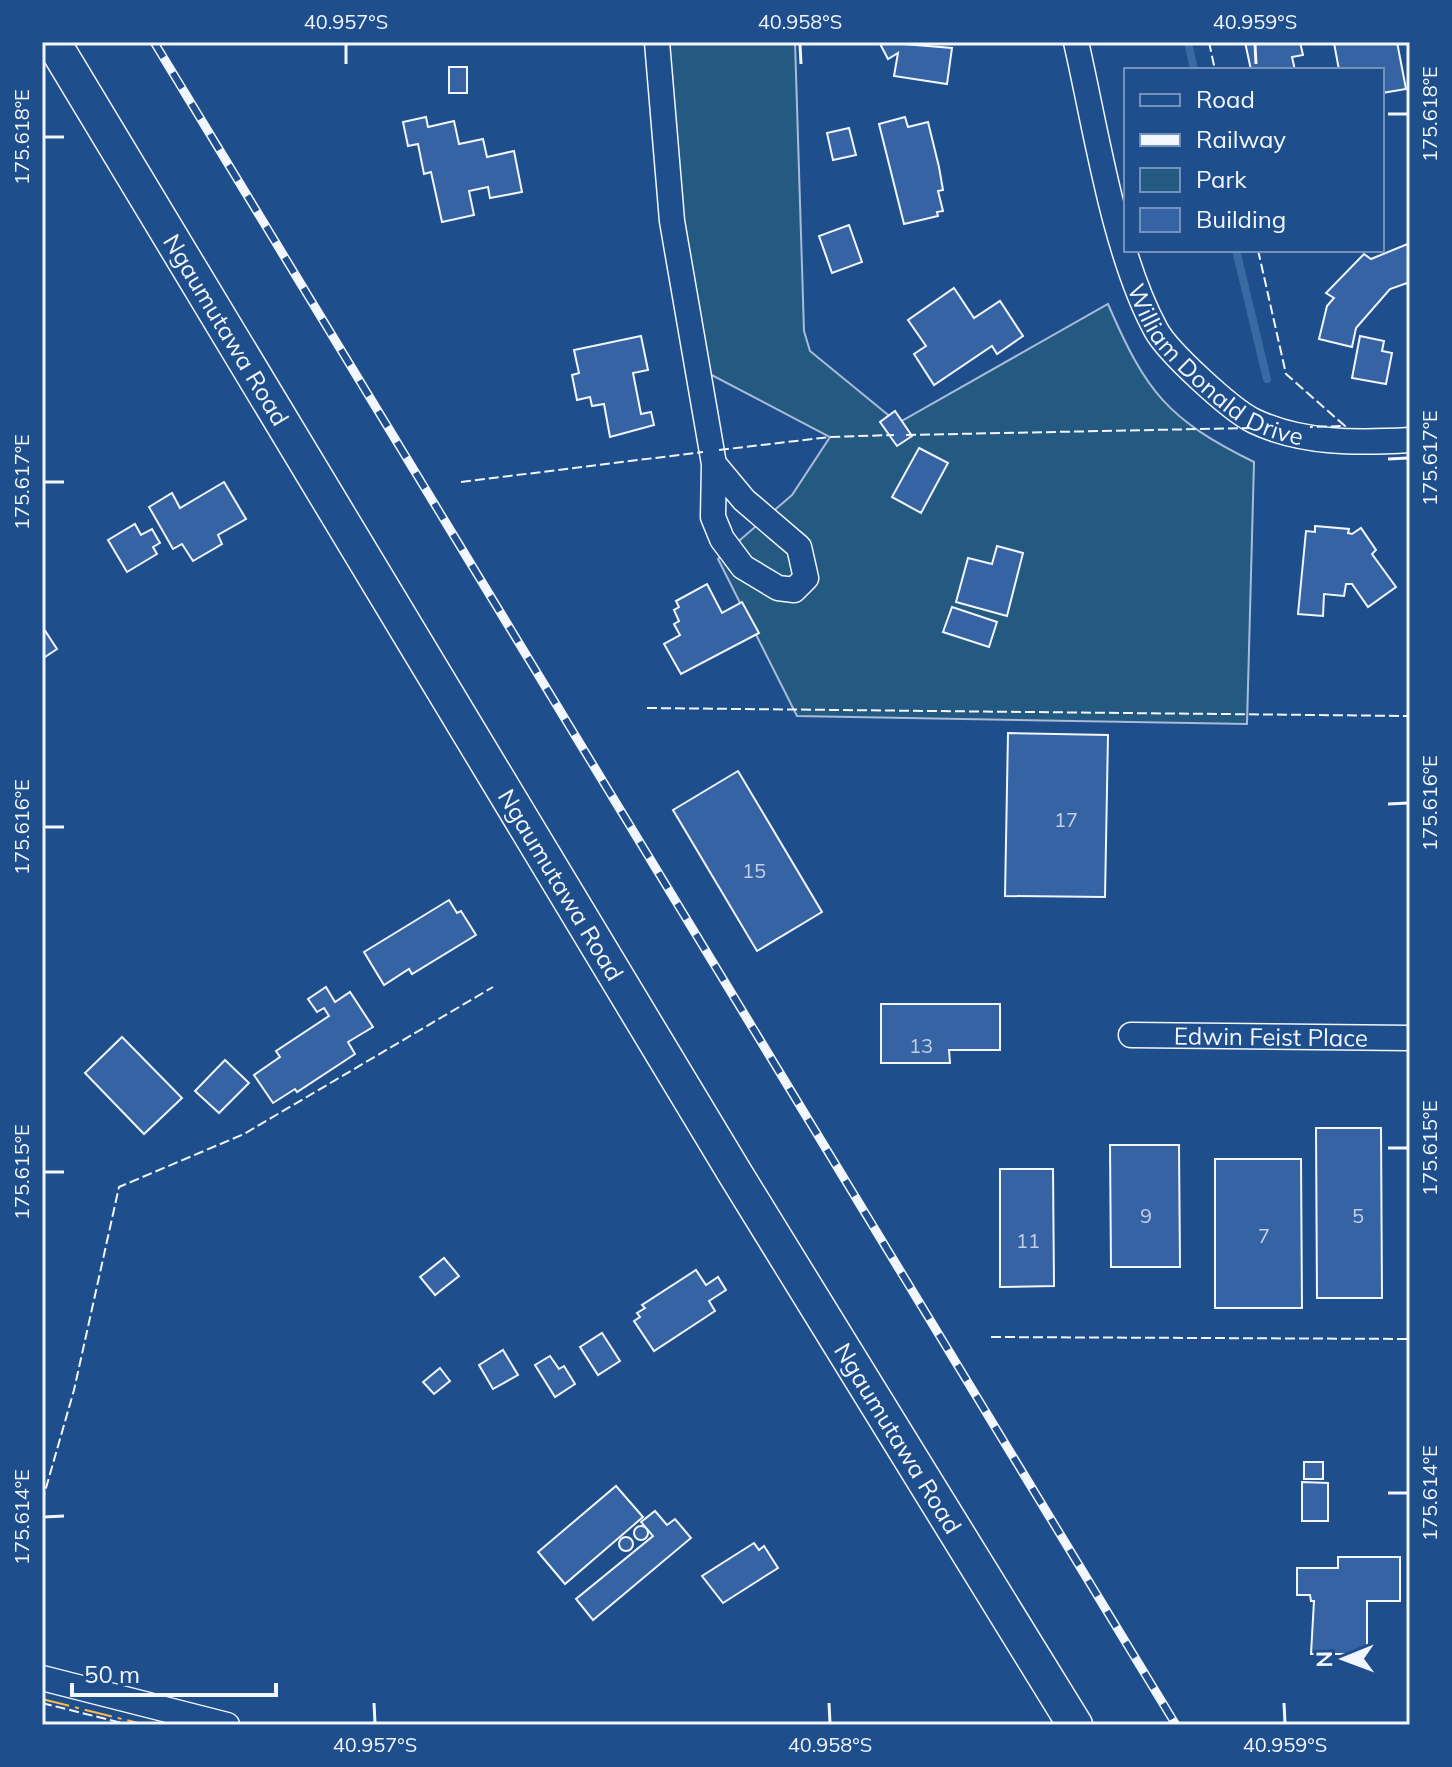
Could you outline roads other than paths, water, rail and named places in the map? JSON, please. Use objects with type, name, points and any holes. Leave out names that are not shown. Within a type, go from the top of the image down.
[{"type":"main road","name":"Ngaumutawa Road","points":[[53,42],[744,1188],[1075,1725]]},
{"type":"street","points":[[657,42],[672,221],[714,464],[713,517],[722,539],[743,567],[778,588],[794,590],[806,578],[799,547],[744,500],[714,464]]},
{"type":"street","name":"William Donald Drive","points":[[1076,42],[1124,248]]},
{"type":"street","name":"William Donald Drive","points":[[1125,252],[1157,333],[1207,385],[1253,421],[1321,441],[1410,440]]},
{"type":"street","name":"Edwin Feist Place","points":[[1131,1035],[1410,1038]]},
{"type":"street","points":[[42,1678],[227,1725]]},
{"type":"waterway","points":[[1188,42],[1194,68]]},
{"type":"waterway","points":[[1236,252],[1267,379]]},
{"type":"railway","points":[[154,42],[1176,1725]]}]
